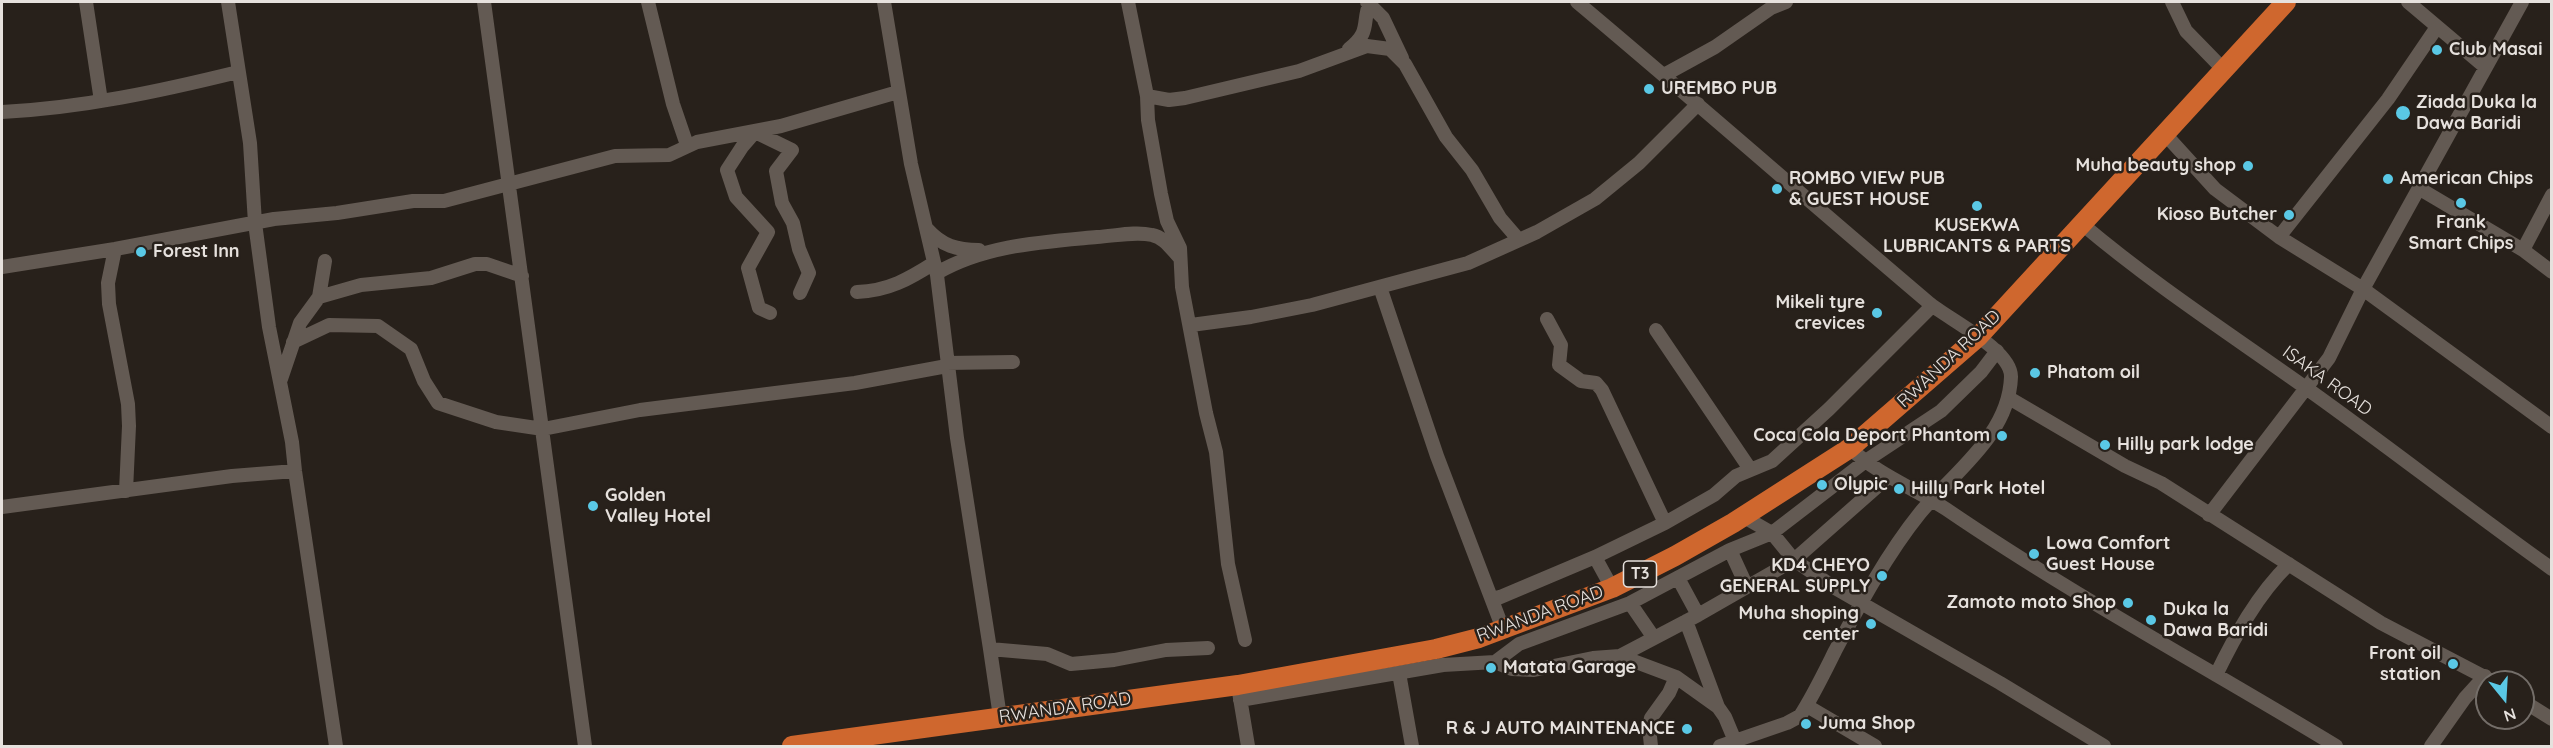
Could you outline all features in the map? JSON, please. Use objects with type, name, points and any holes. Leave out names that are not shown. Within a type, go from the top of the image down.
[{"type":"highway","name":"RWANDA ROAD","points":[[792,747],[1000,717],[1239,692],[1437,649],[1503,630],[1612,588],[1744,517],[1850,448],[1978,337],[2286,2]]},
{"type":"street","points":[[86,2],[101,101]]},
{"type":"street","points":[[228,2],[250,142],[255,223],[269,327],[292,442],[336,747]]},
{"type":"street","points":[[484,2],[585,747]]},
{"type":"street","points":[[648,2],[673,104],[687,145]]},
{"type":"street","points":[[884,2],[911,164],[936,268],[947,364],[1000,717]]},
{"type":"street","points":[[1128,2],[1148,96],[1155,165],[1167,221],[1180,248],[1182,287],[1206,413],[1216,452],[1228,564],[1245,640]]},
{"type":"street","points":[[1344,54],[1355,45],[1366,28],[1369,2]]},
{"type":"street","points":[[1369,2],[1383,18],[1405,64],[1446,137],[1472,170],[1500,219],[1519,240]]},
{"type":"street","points":[[1577,2],[1932,306],[1997,351],[2012,373],[2009,399],[1975,456],[1914,522],[1861,603],[1800,716],[1787,723],[1720,747]]},
{"type":"street","points":[[1664,75],[1715,47],[1771,8],[1786,2]]},
{"type":"street","points":[[2408,2],[2485,67]]},
{"type":"street","points":[[2209,515],[2329,358],[2363,289],[2522,2]]},
{"type":"street","points":[[2178,5],[2186,31],[2224,69]]},
{"type":"street","points":[[2278,237],[2388,99],[2437,27]]},
{"type":"street","points":[[1148,96],[1169,100],[1229,88],[1299,71],[1367,46],[1385,47],[1397,54],[1405,64]]},
{"type":"street","points":[[2,112],[101,101],[168,90],[238,72]]},
{"type":"street","points":[[2,267],[255,223],[413,201],[439,202],[509,185],[518,180],[590,165],[615,156],[669,155],[687,145],[755,132],[898,92]]},
{"type":"street","points":[[1191,326],[1312,305],[1468,263],[1519,240],[1595,199],[1639,163],[1698,104]]},
{"type":"street","points":[[755,132],[792,150],[776,171],[782,203],[794,223],[799,249],[809,273],[800,293]]},
{"type":"street","points":[[755,132],[727,170],[736,197],[768,232],[748,268],[759,308],[770,313]]},
{"type":"street","points":[[2164,133],[2215,189],[2278,237],[2363,289],[2552,427]]},
{"type":"street","points":[[2420,189],[2523,250],[2552,272]]},
{"type":"street","points":[[2523,250],[2552,195]]},
{"type":"street","name":"ISAKA ROAD","points":[[2082,224],[2131,266],[2306,388],[2552,569]]},
{"type":"street","points":[[926,227],[935,238],[950,247],[964,250],[996,250]]},
{"type":"street","points":[[857,292],[881,290],[897,285],[969,257],[1040,243],[1136,234],[1159,237],[1180,258]]},
{"type":"street","points":[[115,249],[108,283],[128,405],[126,491]]},
{"type":"street","points":[[280,384],[302,319],[319,297],[326,261]]},
{"type":"street","points":[[319,297],[361,285],[431,278],[475,264],[487,264],[522,276]]},
{"type":"street","points":[[1380,286],[1437,456],[1503,630]]},
{"type":"street","points":[[1492,597],[1498,598],[1595,557],[1665,523],[1714,495],[1736,476],[1772,461],[1932,306]]},
{"type":"street","points":[[1547,319],[1561,345],[1559,365],[1581,381],[1596,383],[1602,390],[1665,523]]},
{"type":"street","points":[[293,342],[329,325],[378,326],[411,349],[424,381],[438,403],[496,422],[543,429],[640,410],[855,383],[947,364],[1013,362]]},
{"type":"street","points":[[1656,330],[1750,469]]},
{"type":"street","points":[[1495,662],[1519,644],[1630,603],[1730,550],[1772,533],[1867,460],[1941,411],[1982,372],[1997,351]]},
{"type":"street","points":[[2009,399],[2125,466],[2161,483],[2381,623],[2475,672]]},
{"type":"street","points":[[1850,448],[1888,477],[1932,500],[2003,548],[2336,747]]},
{"type":"street","points":[[2,507],[232,476],[295,471]]},
{"type":"street","points":[[1248,747],[1239,692],[1399,673],[1443,665],[1495,662],[1512,669],[1534,670],[1593,658],[1620,656],[1794,560],[1888,477]]},
{"type":"street","points":[[1744,517],[1772,533],[1794,560],[1835,588],[2104,747]]},
{"type":"street","points":[[1730,550],[1747,587]]},
{"type":"street","points":[[1595,557],[1612,588]]},
{"type":"street","points":[[2216,675],[2245,621],[2289,564]]},
{"type":"street","points":[[1678,578],[1718,707],[1735,741]]},
{"type":"street","points":[[1630,603],[1654,638]]},
{"type":"street","points":[[990,649],[1047,654],[1071,664],[1114,660],[1166,650],[1208,648]]},
{"type":"street","points":[[1620,656],[1676,677],[1718,707]]},
{"type":"street","points":[[1399,673],[1412,747]]},
{"type":"street","points":[[1651,747],[1649,727],[1652,718],[1669,693],[1676,677]]},
{"type":"street","points":[[2431,747],[2465,699],[2475,691]]},
{"type":"street","points":[[1807,706],[1875,747]]},
{"type":"street","points":[[2535,708],[2552,719]]},
{"type":"place","name":"Club Masai","points":[[2437,50]]},
{"type":"place","name":"UREMBO PUB","points":[[1649,89]]},
{"type":"place","name":"Ziada Duka la Dawa Baridi","points":[[2403,113]]},
{"type":"place","name":"Muha beauty shop","points":[[2248,166]]},
{"type":"place","name":"American Chips","points":[[2388,179]]},
{"type":"place","name":"ROMBO VIEW PUB & GUEST HOUSE","points":[[1777,189]]},
{"type":"place","name":"Frank Smart Chips","points":[[2461,203]]},
{"type":"place","name":"KUSEKWA LUBRICANTS & PARTS","points":[[1977,206]]},
{"type":"place","name":"Kioso Butcher","points":[[2289,215]]},
{"type":"place","name":"Forest Inn","points":[[141,252]]},
{"type":"place","name":"Mikeli tyre crevices","points":[[1877,313]]},
{"type":"place","name":"Phatom oil","points":[[2035,373]]},
{"type":"place","name":"Coca Cola Deport Phantom","points":[[2002,436]]},
{"type":"place","name":"Hilly park lodge","points":[[2105,445]]},
{"type":"place","name":"Olypic","points":[[1822,485]]},
{"type":"place","name":"Hilly Park Hotel","points":[[1899,489]]},
{"type":"place","name":"Golden Valley Hotel","points":[[593,506]]},
{"type":"place","name":"Lowa Comfort Guest House","points":[[2034,554]]},
{"type":"place","name":"KD4 CHEYO GENERAL SUPPLY","points":[[1882,576]]},
{"type":"place","name":"Zamoto moto Shop","points":[[2128,603]]},
{"type":"place","name":"Duka la Dawa Baridi","points":[[2151,620]]},
{"type":"place","name":"Muha shoping center","points":[[1871,624]]},
{"type":"place","name":"Front oil station","points":[[2453,664]]},
{"type":"place","name":"Matata Garage","points":[[1491,668]]},
{"type":"place","name":"Juma Shop","points":[[1806,724]]},
{"type":"place","name":"R & J AUTO MAINTENANCE","points":[[1687,729]]}]
